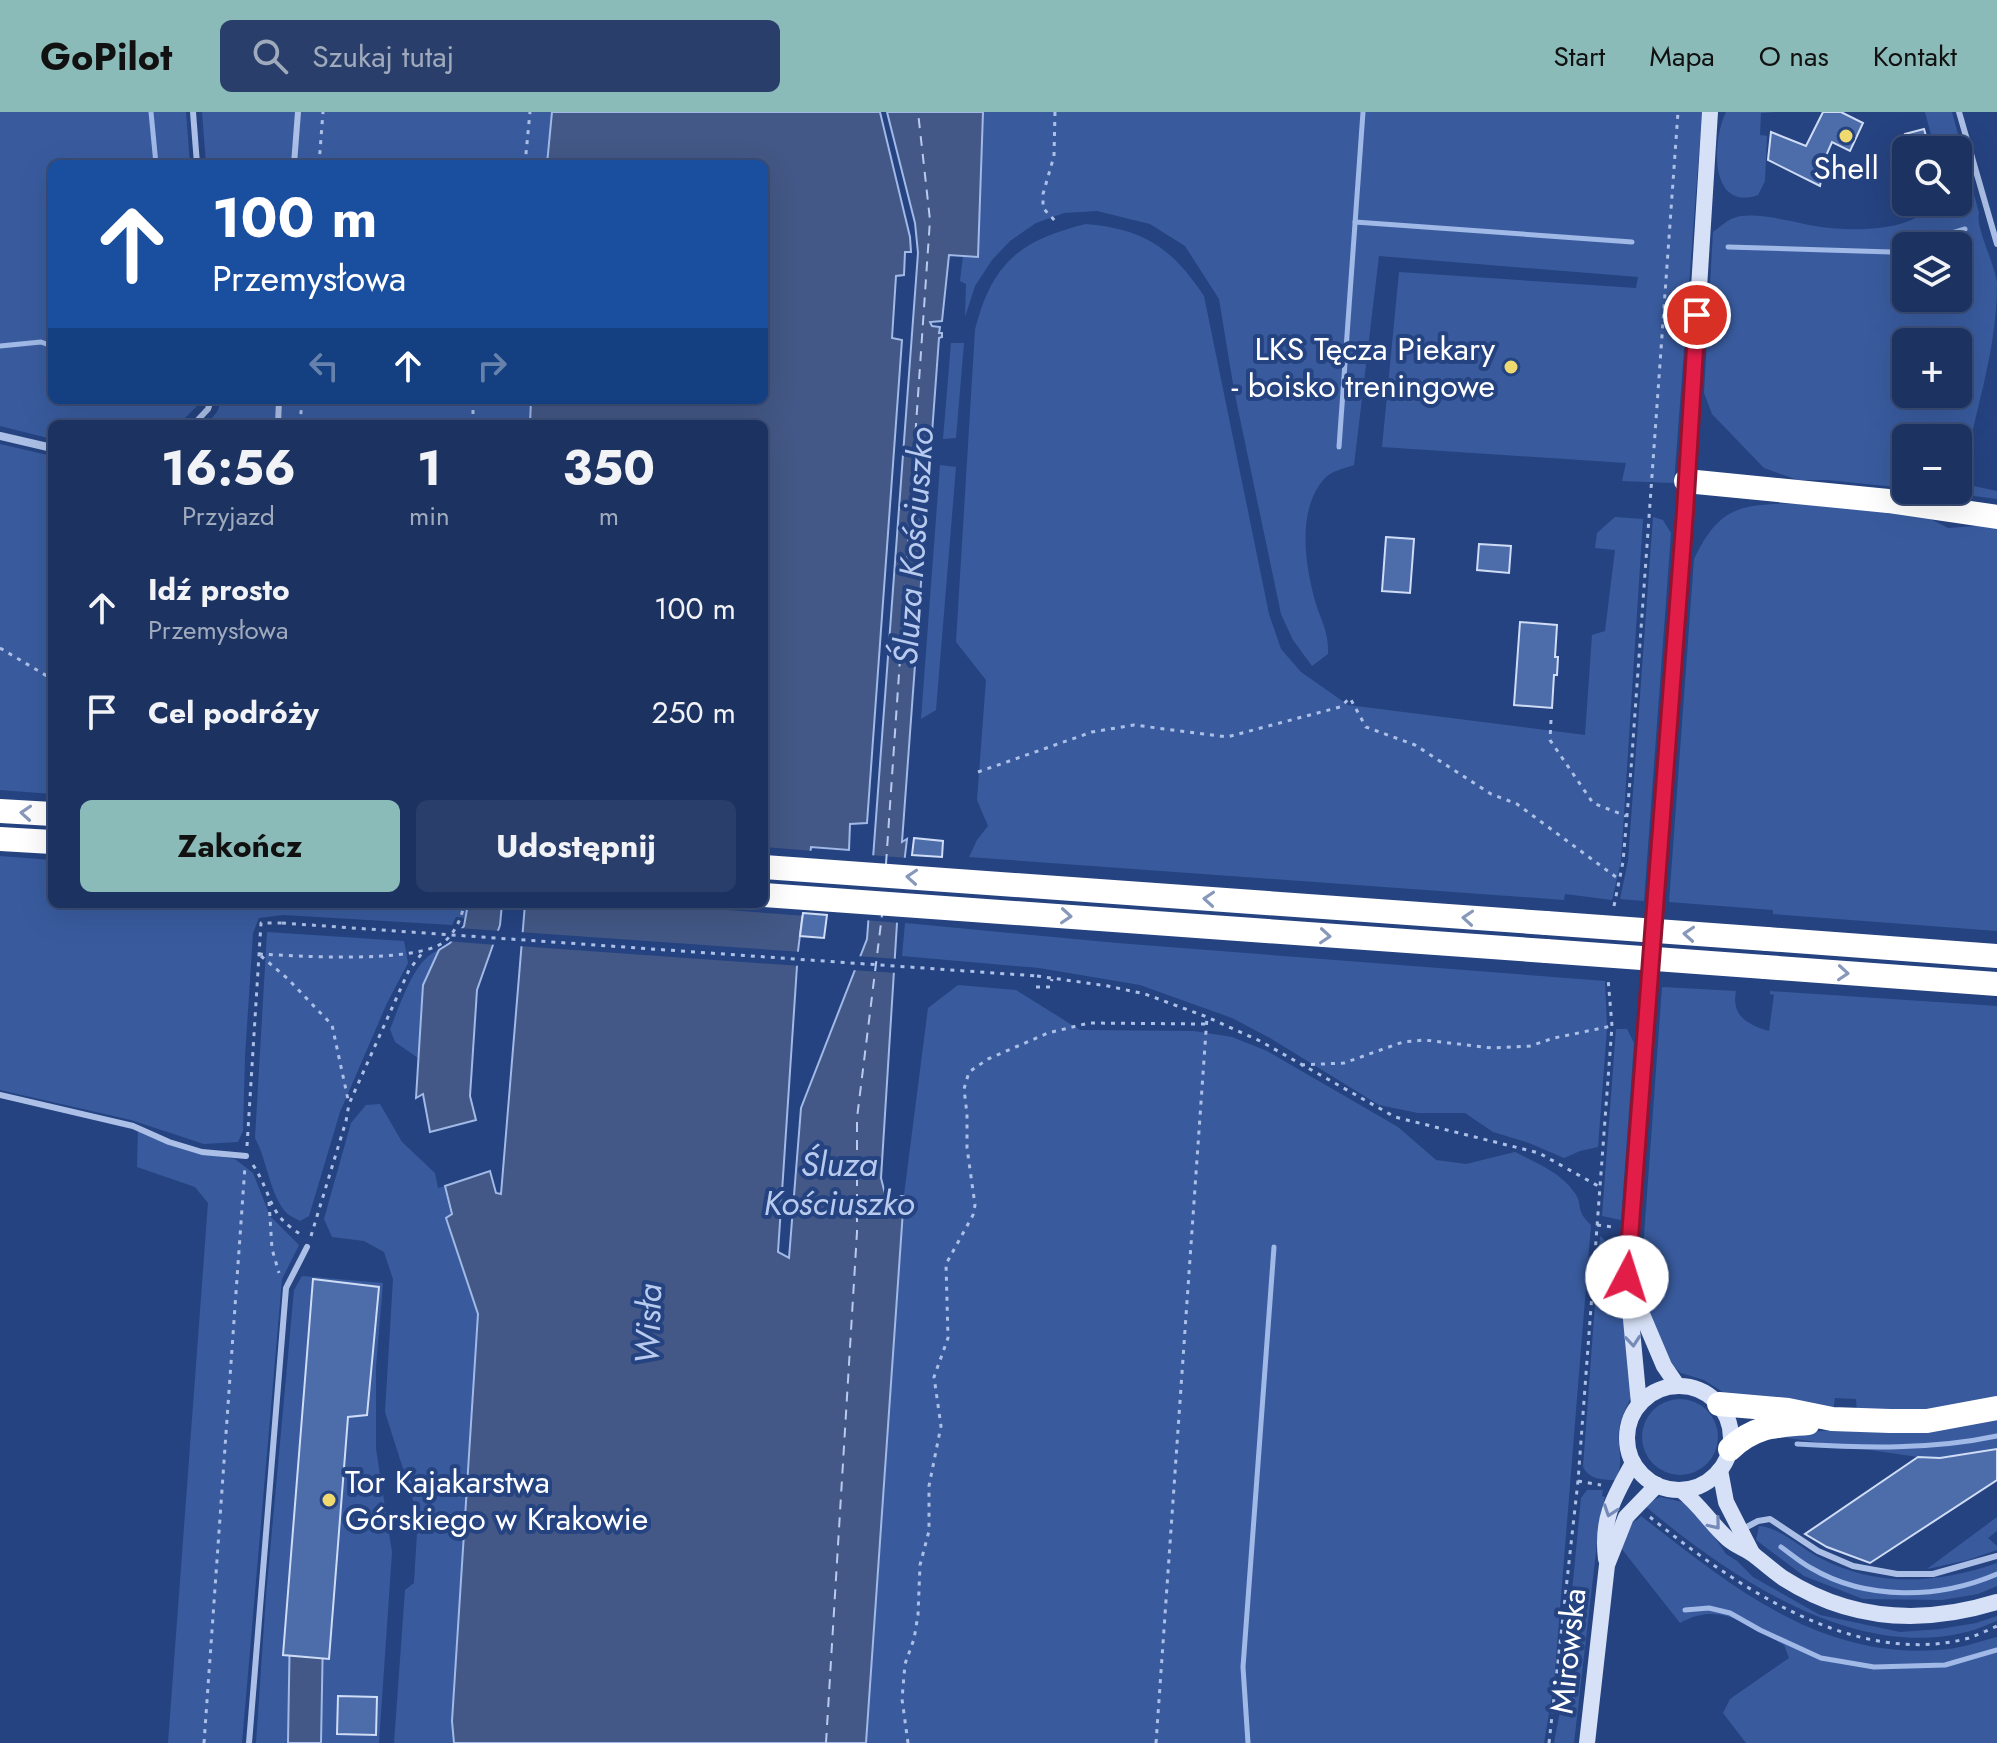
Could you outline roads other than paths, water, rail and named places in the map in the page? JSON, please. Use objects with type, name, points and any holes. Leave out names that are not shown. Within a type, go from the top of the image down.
[{"type":"highway","points":[[1686,481],[1888,501],[1997,517]]},
{"type":"highway","points":[[0,811],[48,814]]},
{"type":"highway","points":[[0,839],[48,842]]},
{"type":"highway","points":[[768,867],[1997,956]]},
{"type":"highway","points":[[768,895],[1997,984]]},
{"type":"highway","points":[[1719,1404],[1788,1410],[1832,1419]]},
{"type":"highway","points":[[1725,1460],[1743,1436],[1757,1430],[1832,1419],[1927,1421],[1997,1408]]},
{"type":"main road","points":[[1639,1404],[1627,1277],[1710,112]]},
{"type":"main road","points":[[1627,1277],[1657,1352],[1677,1385]]},
{"type":"main road","points":[[1752,1553],[1726,1502],[1725,1460],[1731,1430],[1719,1404],[1700,1390],[1677,1385],[1649,1394],[1639,1404],[1629,1423],[1627,1443],[1633,1463],[1648,1480],[1681,1490],[1699,1504],[1728,1539],[1752,1553],[1783,1578],[1812,1594],[1868,1613],[1900,1617],[1948,1615],[1997,1602]]},
{"type":"main road","points":[[1681,1490],[1703,1484],[1725,1460]]},
{"type":"main road","name":"Mirowska","points":[[1587,1743],[1607,1565],[1604,1539],[1606,1519],[1633,1463]]},
{"type":"main road","name":"Mirowska","points":[[1607,1565],[1626,1517],[1657,1485]]},
{"type":"street","points":[[0,436],[48,447]]},
{"type":"lane","points":[[193,112],[197,160]]},
{"type":"lane","points":[[294,160],[298,112]]},
{"type":"lane","points":[[1959,112],[1997,244]]},
{"type":"lane","points":[[198,420],[210,404]]},
{"type":"lane","points":[[0,1095],[133,1126],[202,1152],[246,1156]]},
{"type":"lane","points":[[249,1743],[286,1288],[307,1247]]},
{"type":"lane","points":[[1740,1530],[1770,1519],[1818,1551],[1853,1566],[1897,1574],[1933,1574],[1997,1556]]},
{"type":"water","points":[[552,112],[880,112],[910,237],[911,252],[905,252],[904,275],[896,276],[892,338],[902,340],[867,823],[850,824],[849,850],[811,847],[798,951],[778,1252],[789,1258],[801,1108],[867,939],[918,253],[915,223],[887,112],[983,112],[978,257],[949,255],[942,321],[930,322],[932,326],[940,327],[942,337],[939,338],[902,842],[907,839],[897,923],[881,1178],[885,1194],[904,1196],[866,1743],[454,1743],[452,1721],[478,1314],[446,1218],[452,1214],[445,1186],[490,1171],[496,1193],[501,1194],[525,908],[768,908],[768,420],[530,420],[531,404],[768,404],[768,160],[547,160]]},
{"type":"water","points":[[467,908],[502,908],[500,925],[477,990],[470,1096],[476,1120],[430,1132],[423,1094],[416,1098],[423,985],[439,950],[450,943],[464,926]]},
{"type":"water","points":[[345,1406],[323,1634],[321,1743],[288,1743],[290,1625]]},
{"type":"waterway","points":[[151,112],[156,160]]},
{"type":"waterway","points":[[1339,447],[1363,112]]},
{"type":"waterway","points":[[1355,222],[1632,242]]},
{"type":"waterway","points":[[1955,232],[1965,229]]},
{"type":"waterway","points":[[1728,247],[1892,252]]},
{"type":"waterway","points":[[0,346],[41,342],[48,345]]},
{"type":"waterway","points":[[1248,1743],[1243,1667],[1274,1247]]},
{"type":"waterway","points":[[1797,1444],[1898,1447],[1948,1444],[1997,1436]]},
{"type":"waterway","points":[[1781,1547],[1807,1566],[1833,1579],[1879,1591],[1927,1592],[1997,1574]]},
{"type":"waterway","points":[[1685,1610],[1709,1608],[1730,1613],[1821,1658],[1874,1667],[1945,1665],[1997,1650]]},
{"type":"place","name":"Shell","points":[[1846,136]]},
{"type":"place","name":"LKS Tęcza Piekary - boisko treningowe","points":[[1511,367]]},
{"type":"place","name":"Tor Kajakarstwa Górskiego w Krakowie","points":[[329,1500]]},
{"type":"water label","name":"Śluza Kościuszko","points":[[913,546]]},
{"type":"water label","name":"Śluza Kościuszko","points":[[839,1184]]},
{"type":"water label","name":"Wisła","points":[[648,1324]]}]
